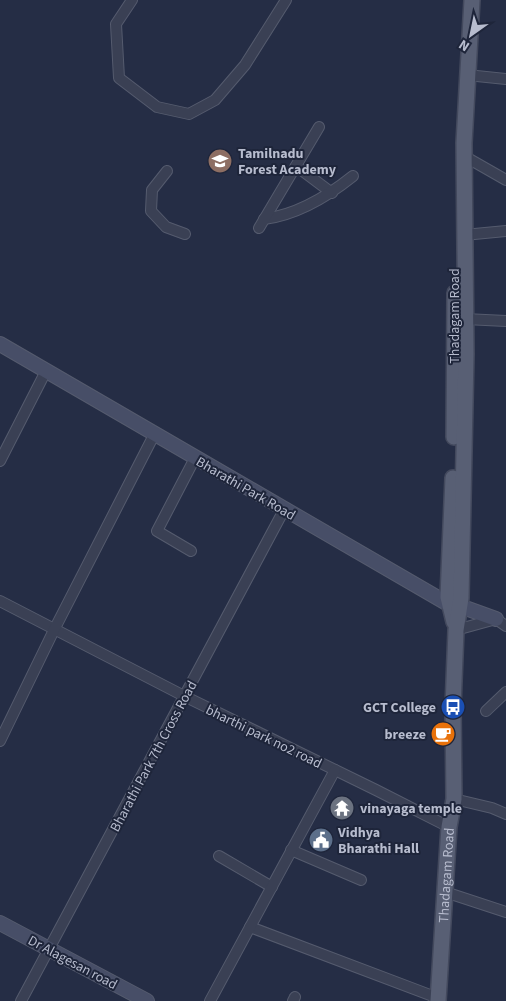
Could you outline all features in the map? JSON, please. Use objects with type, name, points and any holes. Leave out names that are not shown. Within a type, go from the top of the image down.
[{"type":"main road","name":"Thadagam Road","points":[[455,606],[448,597],[453,469],[455,114],[461,0]]},
{"type":"main road","name":"Thadagam Road","points":[[438,1000],[449,827],[454,800],[455,606],[465,320],[464,156],[472,0]]},
{"type":"main road","name":"Bharathi Park Road","points":[[0,344],[284,510],[455,606],[501,623]]},
{"type":"main road","name":"Dr Alagesan road","points":[[0,923],[147,1001]]},
{"type":"street","points":[[132,0],[116,24],[119,78],[157,107],[189,114],[215,100],[245,65],[286,0]]},
{"type":"street","points":[[467,75],[506,79]]},
{"type":"street","points":[[319,127],[262,223],[280,217],[332,193],[353,176]]},
{"type":"street","points":[[464,156],[506,180]]},
{"type":"street","points":[[296,166],[332,193]]},
{"type":"street","points":[[167,171],[152,190],[151,211],[166,227],[185,234]]},
{"type":"street","points":[[464,235],[506,231]]},
{"type":"street","points":[[465,320],[506,320]]},
{"type":"street","points":[[0,461],[46,371]]},
{"type":"street","points":[[0,741],[54,630],[154,434]]},
{"type":"street","points":[[191,551],[157,530],[195,458]]},
{"type":"street","name":"Bharathi Park 7th Cross Road","points":[[21,1001],[284,510]]},
{"type":"street","name":"bharthi park no2 road","points":[[0,601],[184,696],[449,827]]},
{"type":"street","points":[[456,630],[501,623]]},
{"type":"street","points":[[486,711],[506,692]]},
{"type":"street","points":[[210,1001],[335,770]]},
{"type":"street","points":[[454,800],[492,808],[506,814]]},
{"type":"street","points":[[291,850],[361,880]]},
{"type":"street","points":[[219,856],[272,887]]},
{"type":"street","points":[[445,892],[506,912]]},
{"type":"street","points":[[250,927],[438,1000]]},
{"type":"place","name":"Tamilnadu Forest Academy","points":[[220,161]]},
{"type":"place","name":"GCT College","points":[[453,707]]},
{"type":"place","name":"breeze","points":[[443,734]]},
{"type":"place","name":"vinayaga temple","points":[[342,808]]},
{"type":"place","name":"Vidhya Bharathi Hall","points":[[321,840]]}]
